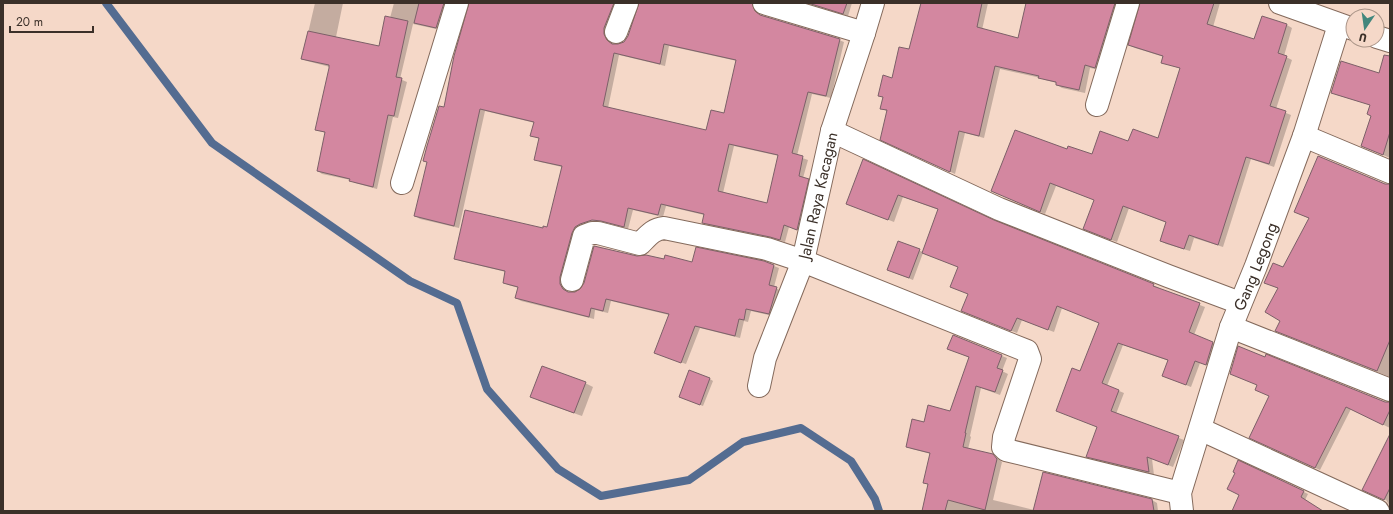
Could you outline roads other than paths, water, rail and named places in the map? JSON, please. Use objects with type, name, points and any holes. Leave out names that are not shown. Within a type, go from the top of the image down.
[{"type":"street","points":[[402,183],[457,3]]},
{"type":"street","points":[[616,32],[627,3]]},
{"type":"street","points":[[764,3],[864,33]]},
{"type":"street","name":"Jalan Raya Kacagan","points":[[759,386],[765,358],[803,260],[832,131],[873,3]]},
{"type":"street","points":[[1097,105],[1128,3]]},
{"type":"street","points":[[1280,3],[1314,9],[1345,26]]},
{"type":"street","name":"Gang Legong","points":[[1181,502],[1200,429],[1231,327],[1262,252],[1304,136],[1345,30]]},
{"type":"street","points":[[832,131],[999,209],[1240,303]]},
{"type":"street","points":[[1304,136],[1390,172]]},
{"type":"street","points":[[572,280],[584,236],[592,233],[640,244],[646,237],[657,229],[664,228],[766,249],[803,260],[1027,351],[1030,359],[1004,437],[1003,447],[1006,450],[1181,502]]},
{"type":"street","points":[[1231,327],[1390,390]]},
{"type":"street","points":[[1200,429],[1378,511]]},
{"type":"waterway","points":[[106,3],[212,143],[410,281],[457,303],[487,389],[558,469],[601,496],[689,480],[743,442],[801,428],[851,461],[875,499],[879,511]]}]
